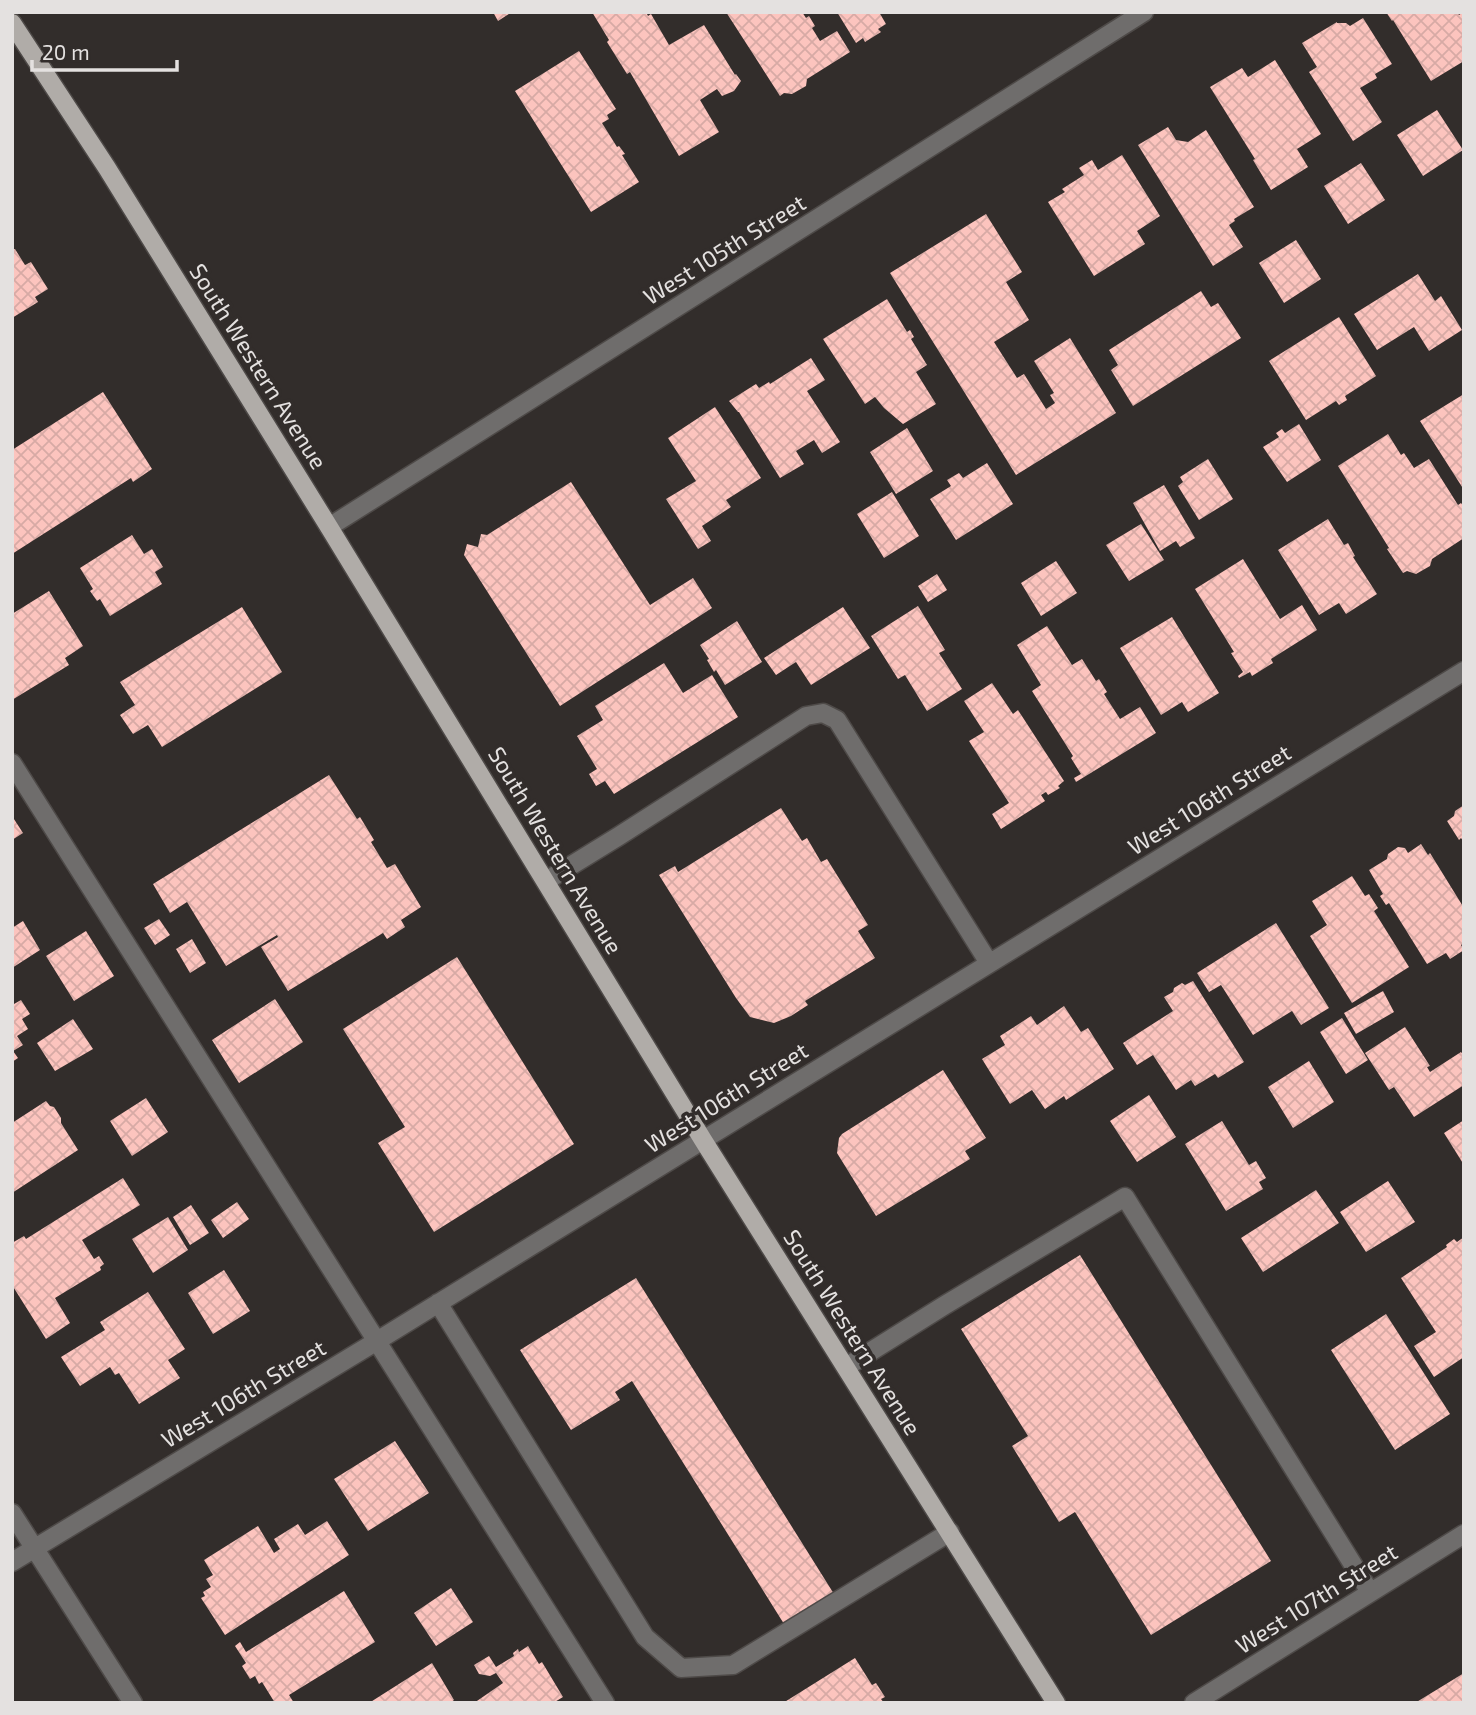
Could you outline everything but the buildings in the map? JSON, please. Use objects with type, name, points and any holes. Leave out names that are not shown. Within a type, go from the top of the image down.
[{"type":"main road","name":"South Western Avenue","points":[[12,23],[107,168],[330,527],[703,1140],[1056,1703]]},
{"type":"street","name":"West 105th Street","points":[[330,527],[1144,12]]},
{"type":"street","name":"West 106th Street","points":[[12,1562],[377,1341],[1464,671]]},
{"type":"street","points":[[546,881],[806,716],[823,713],[837,720],[989,963]]},
{"type":"street","points":[[12,763],[605,1703]]},
{"type":"street","points":[[846,1367],[1125,1197],[1370,1592]]},
{"type":"street","points":[[438,1303],[645,1637],[681,1668],[733,1665],[950,1532]]},
{"type":"street","points":[[12,1513],[132,1703]]},
{"type":"street","name":"West 107th Street","points":[[1194,1703],[1464,1534]]}]
